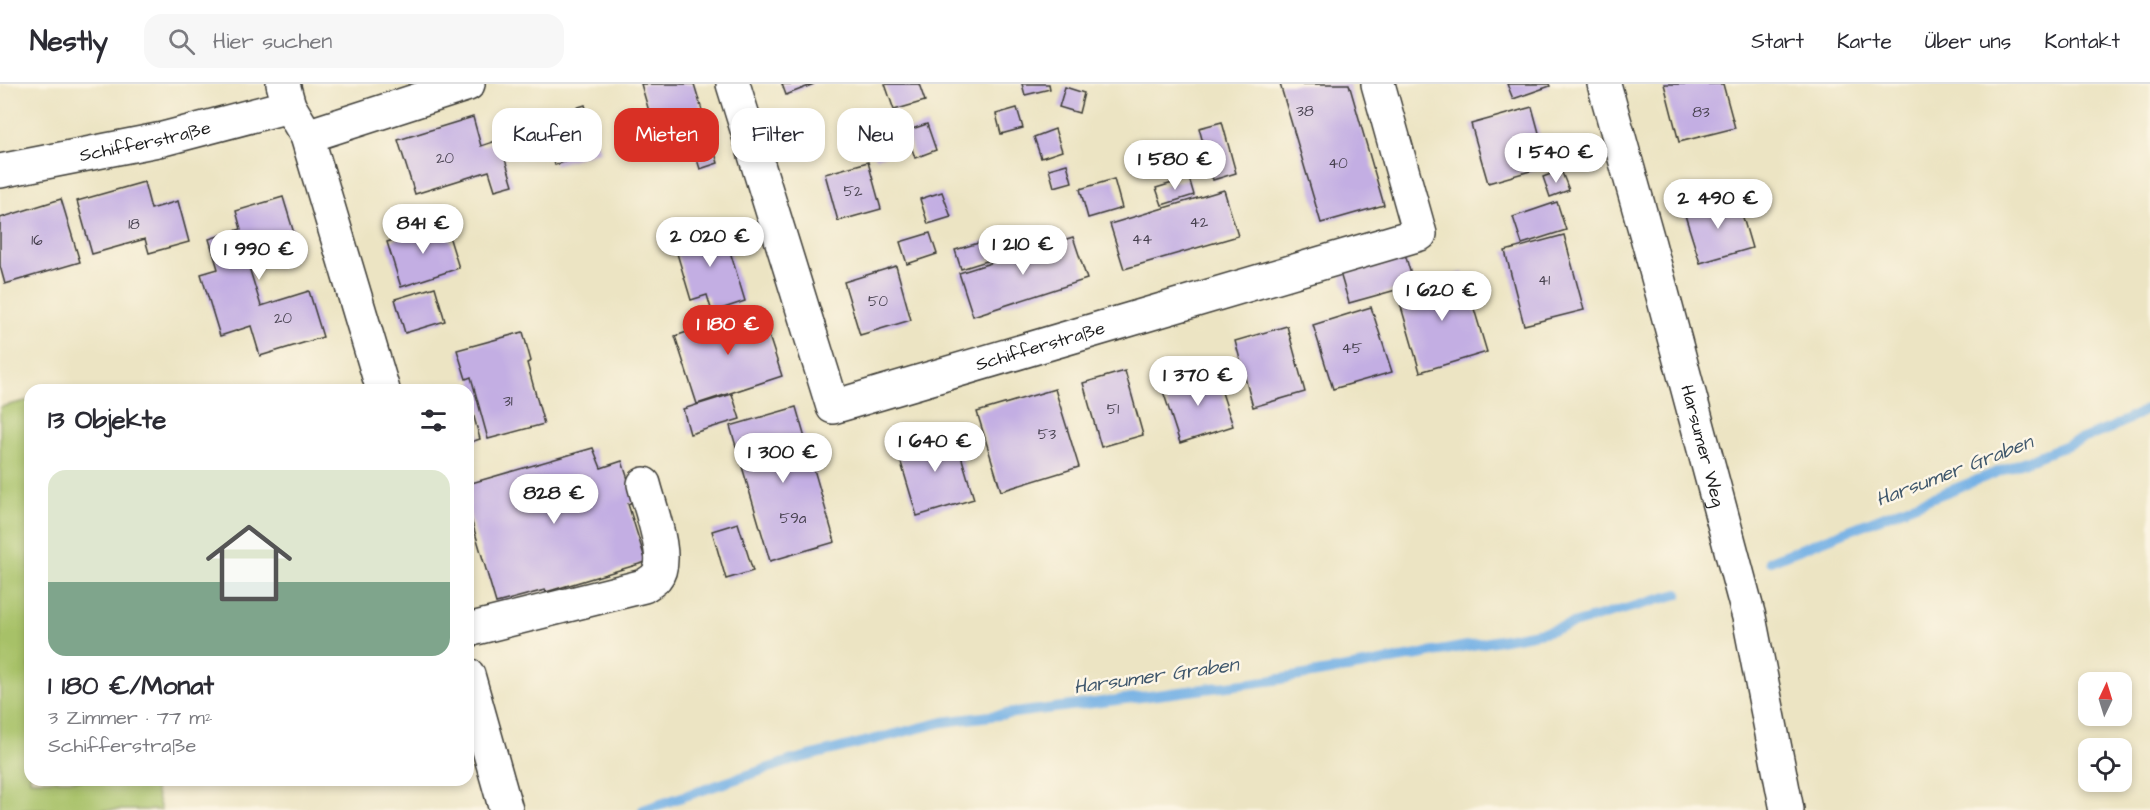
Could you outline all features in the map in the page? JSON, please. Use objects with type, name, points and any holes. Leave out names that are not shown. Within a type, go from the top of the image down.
[{"type":"street","points":[[308,136],[468,84]]},
{"type":"street","name":"Schifferstraße","points":[[733,84],[833,407],[1420,234],[1378,84]]},
{"type":"street","name":"Harsumer Weg","points":[[1604,84],[1749,617],[1786,810]]},
{"type":"street","points":[[286,95],[308,136],[381,384]]},
{"type":"street","name":"Schifferstraße","points":[[0,171],[163,139],[286,95]]},
{"type":"street","points":[[474,628],[644,586],[656,577],[662,566],[661,550],[644,484]]},
{"type":"street","points":[[474,696],[506,810]]},
{"type":"green space","points":[[24,401],[24,786],[154,786],[161,810],[0,810],[0,407]]},
{"type":"building","points":[[641,84],[694,84],[701,108],[648,108]]},
{"type":"building","points":[[782,84],[814,84],[786,95]]},
{"type":"building","points":[[885,84],[919,84],[925,101],[893,108]]},
{"type":"building","points":[[1022,84],[1049,84],[1050,89],[1025,95]]},
{"type":"building","points":[[1280,84],[1349,84],[1384,205],[1321,223]]},
{"type":"building","points":[[1507,84],[1549,84],[1550,86],[1513,99]]},
{"type":"building","points":[[1664,84],[1723,84],[1735,128],[1679,142]]},
{"type":"building","points":[[1065,87],[1084,93],[1079,113],[1059,107]]},
{"type":"building","points":[[1532,107],[1548,166],[1488,183],[1471,124]]},
{"type":"building","points":[[1017,108],[1023,128],[1001,134],[996,114]]},
{"type":"building","points":[[473,117],[481,146],[492,142],[492,162],[506,162],[513,185],[495,190],[489,171],[415,194],[398,140]]},
{"type":"building","points":[[1222,122],[1236,173],[1213,180],[1199,128]]},
{"type":"building","points":[[927,124],[936,150],[915,158],[914,128]]},
{"type":"building","points":[[1055,129],[1062,151],[1041,158],[1034,137]]},
{"type":"building","points":[[698,162],[718,162],[718,163],[700,169]]},
{"type":"building","points":[[868,162],[881,209],[838,221],[825,174]]},
{"type":"building","points":[[1067,164],[1072,182],[1054,187],[1049,169]]},
{"type":"building","points":[[1561,170],[1569,190],[1550,197],[1543,177]]},
{"type":"building","points":[[1189,178],[1194,195],[1162,205],[1156,188]]},
{"type":"building","points":[[1114,179],[1122,208],[1088,218],[1080,189]]},
{"type":"building","points":[[144,182],[151,209],[178,201],[189,242],[149,253],[145,239],[92,254],[77,201]]},
{"type":"building","points":[[1224,190],[1238,236],[1124,269],[1110,224]]},
{"type":"building","points":[[942,192],[951,217],[928,224],[920,199]]},
{"type":"building","points":[[283,197],[300,253],[253,266],[251,263],[248,264],[261,306],[309,291],[323,337],[260,356],[251,326],[220,336],[201,274],[218,269],[209,239],[241,229],[236,211]]},
{"type":"building","points":[[1737,197],[1752,248],[1700,263],[1684,212]]},
{"type":"building","points":[[61,199],[80,262],[5,284],[0,266],[0,218]]},
{"type":"building","points":[[1557,202],[1566,230],[1522,244],[1513,217]]},
{"type":"building","points":[[445,223],[459,268],[401,287],[387,242]]},
{"type":"building","points":[[722,225],[745,301],[712,312],[707,295],[691,300],[673,240]]},
{"type":"building","points":[[930,233],[937,254],[907,264],[900,242]]},
{"type":"building","points":[[1564,235],[1584,310],[1524,325],[1505,251]]},
{"type":"building","points":[[1073,237],[1087,279],[973,316],[959,273]]},
{"type":"building","points":[[985,241],[990,260],[961,269],[955,250]]},
{"type":"building","points":[[1405,254],[1414,285],[1349,303],[1340,273]]},
{"type":"building","points":[[896,266],[911,320],[860,335],[844,282]]},
{"type":"building","points":[[1463,272],[1487,352],[1420,372],[1397,293]]},
{"type":"building","points":[[435,287],[445,321],[405,333],[395,299]]},
{"type":"building","points":[[1371,307],[1392,372],[1333,389],[1313,325]]},
{"type":"building","points":[[760,308],[782,376],[697,404],[675,336]]},
{"type":"building","points":[[1287,326],[1305,392],[1253,407],[1235,341]]},
{"type":"building","points":[[523,332],[531,361],[527,363],[544,424],[488,439],[474,384],[471,377],[466,379],[457,350]]},
{"type":"building","points":[[1125,371],[1143,435],[1101,447],[1083,383]]},
{"type":"building","points":[[1215,371],[1233,426],[1180,443],[1162,388]]},
{"type":"building","points":[[1055,389],[1079,467],[1001,491],[977,412]]},
{"type":"building","points":[[732,394],[740,419],[690,434],[683,409]]},
{"type":"building","points":[[796,407],[835,542],[770,561],[730,426]]},
{"type":"building","points":[[474,417],[480,439],[474,441]]},
{"type":"building","points":[[953,429],[974,499],[917,516],[896,446]]},
{"type":"building","points":[[593,448],[601,468],[622,461],[635,501],[628,504],[646,562],[546,592],[545,590],[496,603],[474,529],[474,482]]},
{"type":"building","points":[[738,523],[753,571],[726,579],[712,531]]},
{"type":"waterway","name":"Harsumer Graben","points":[[1770,561],[2113,427],[2150,408]]},
{"type":"waterway","name":"Harsumer Graben","points":[[643,810],[793,760],[943,722],[1275,680],[1359,666],[1548,631],[1678,594]]}]
